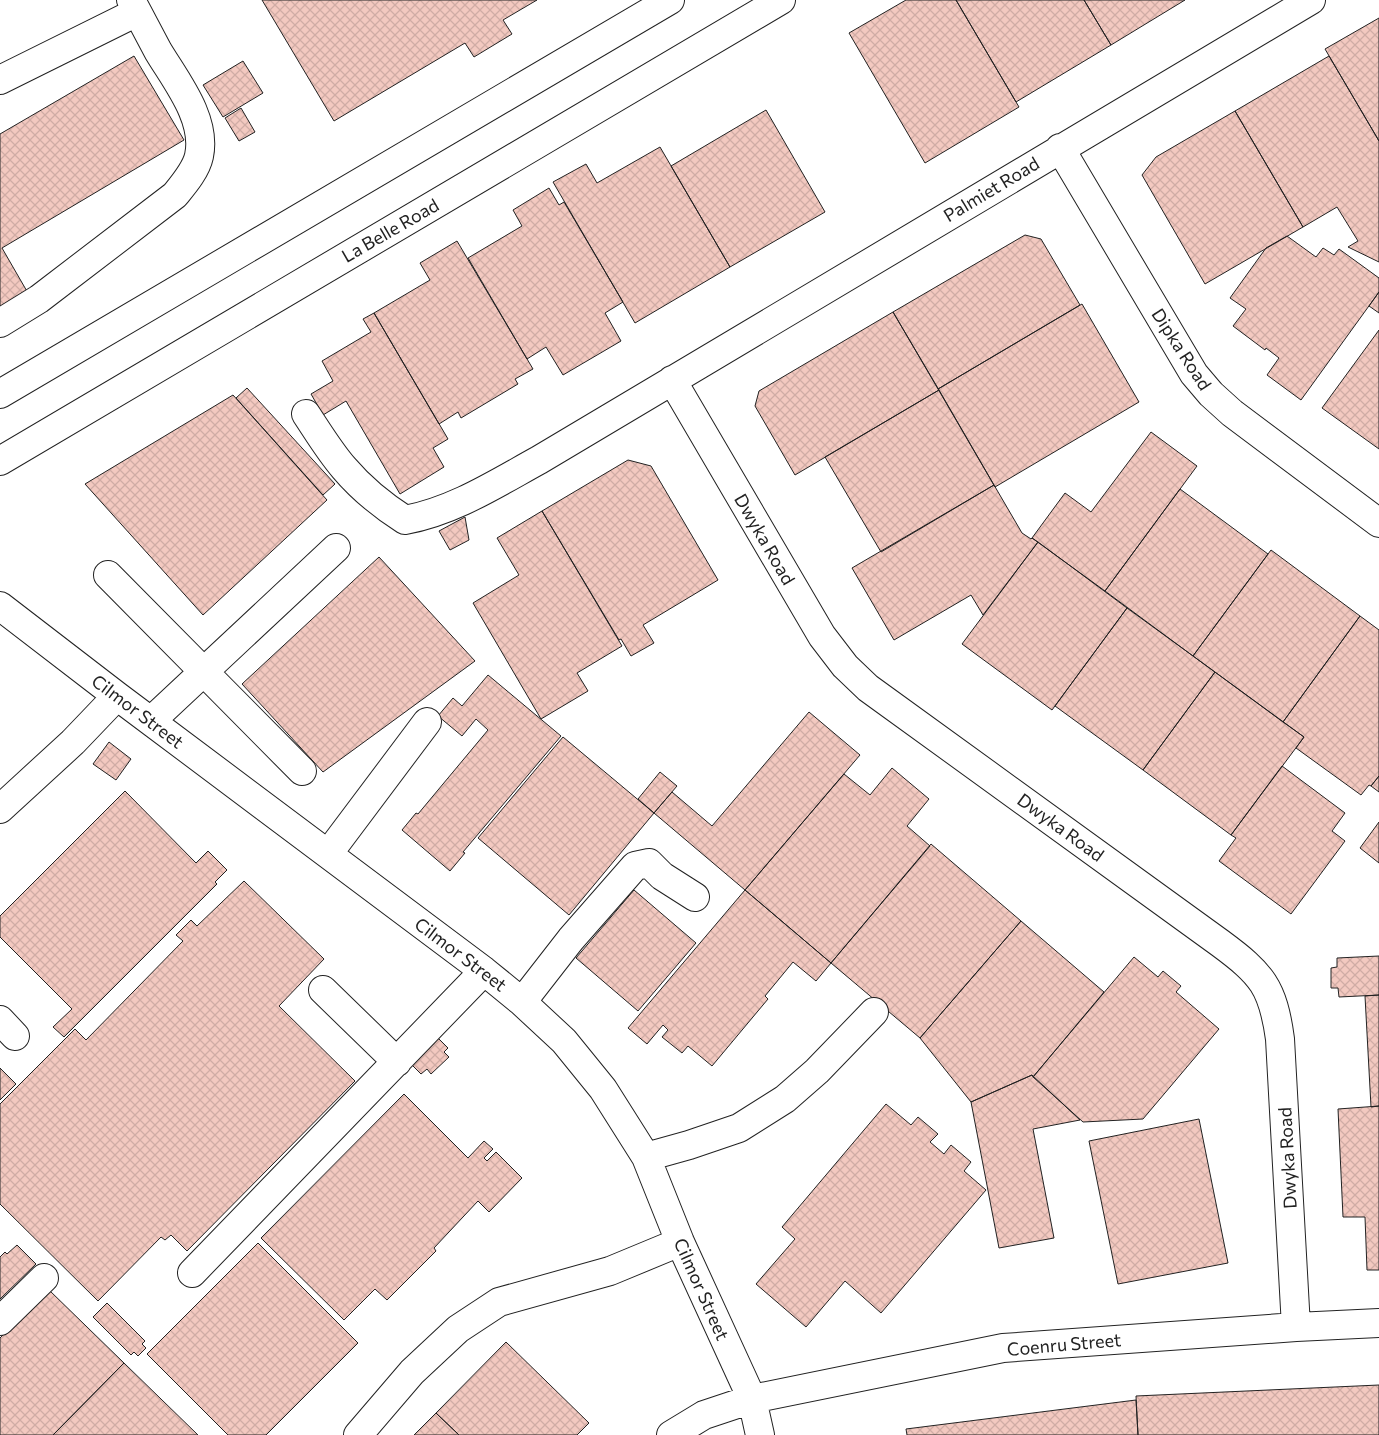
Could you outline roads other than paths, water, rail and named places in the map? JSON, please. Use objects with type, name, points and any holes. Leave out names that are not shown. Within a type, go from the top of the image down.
[{"type":"street","points":[[0,394],[670,0]]},
{"type":"street","name":"La Belle Road","points":[[0,461],[781,0]]},
{"type":"street","name":"Palmiet Road","points":[[306,414],[344,468],[369,492],[405,520],[424,517],[462,501],[539,460],[1311,0]]},
{"type":"street","points":[[0,80],[134,6],[190,103],[200,135],[199,157],[188,178],[175,195],[39,299],[0,323]]},
{"type":"street","name":"Dipka Road","points":[[1060,148],[1194,374],[1211,394],[1232,413],[1379,523]]},
{"type":"street","name":"Dwyka Road","points":[[672,380],[822,636],[845,666],[868,688],[1220,942],[1246,962],[1258,974],[1266,986],[1277,1012],[1280,1040],[1296,1327]]},
{"type":"street","points":[[151,721],[203,670],[336,548]]},
{"type":"street","points":[[108,576],[302,771]]},
{"type":"street","name":"Cilmor Street","points":[[0,606],[484,971],[522,1002],[564,1041],[603,1089],[646,1158],[680,1242],[752,1399],[760,1435]]},
{"type":"street","points":[[0,809],[73,742],[117,696]]},
{"type":"street","points":[[328,854],[427,722]]},
{"type":"street","points":[[522,1002],[571,939],[635,866],[649,863],[662,876],[695,897]]},
{"type":"street","points":[[192,1273],[484,971]]},
{"type":"street","points":[[322,990],[396,1062]]},
{"type":"street","points":[[646,1158],[739,1128],[785,1099],[816,1071],[874,1012]]},
{"type":"street","points":[[358,1435],[412,1372],[458,1329],[499,1302],[610,1271],[680,1242]]},
{"type":"street","points":[[0,1321],[44,1278]]},
{"type":"street","name":"Coenru Street","points":[[671,1435],[710,1412],[752,1399],[1003,1348],[1296,1327],[1379,1323]]}]
